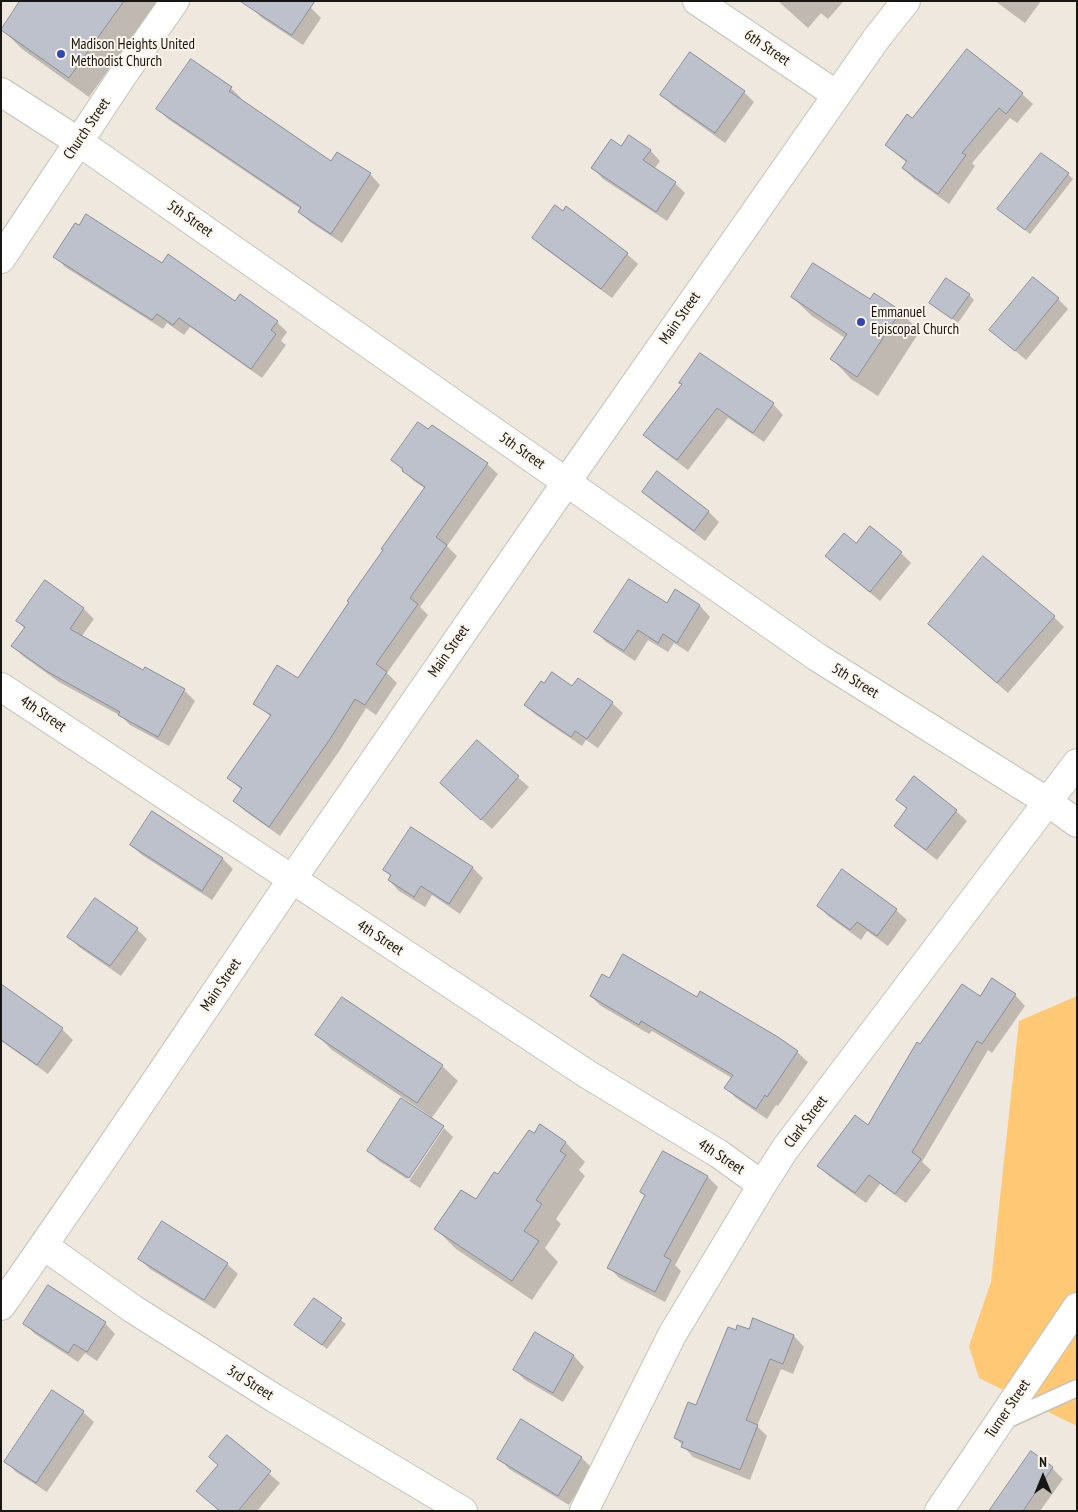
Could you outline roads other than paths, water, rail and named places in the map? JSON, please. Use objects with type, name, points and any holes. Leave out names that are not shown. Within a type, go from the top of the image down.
[{"type":"street","name":"Church Street","points":[[1,258],[175,1]]},
{"type":"street","name":"6th Street","points":[[697,1],[837,95]]},
{"type":"street","name":"Main Street","points":[[1,1306],[44,1246],[292,880],[566,482],[876,39],[906,1]]},
{"type":"street","name":"5th Street","points":[[1,92],[79,142],[818,657],[1048,802]]},
{"type":"street","name":"4th Street","points":[[1,687],[587,1074],[719,1154],[762,1184]]},
{"type":"street","name":"Clark Street","points":[[584,1511],[672,1335],[785,1149],[1077,763]]},
{"type":"street","points":[[1048,802],[1077,823]]},
{"type":"street","name":"3rd Street","points":[[44,1246],[133,1309],[257,1388],[463,1511]]},
{"type":"street","name":"Turner Street","points":[[939,1511],[1077,1307]]},
{"type":"lane","points":[[998,1424],[1077,1388]]},
{"type":"place","name":"Madison Heights United Methodist Church","points":[[61,54]]},
{"type":"place","name":"Emmanuel Episcopal Church","points":[[861,322]]}]
